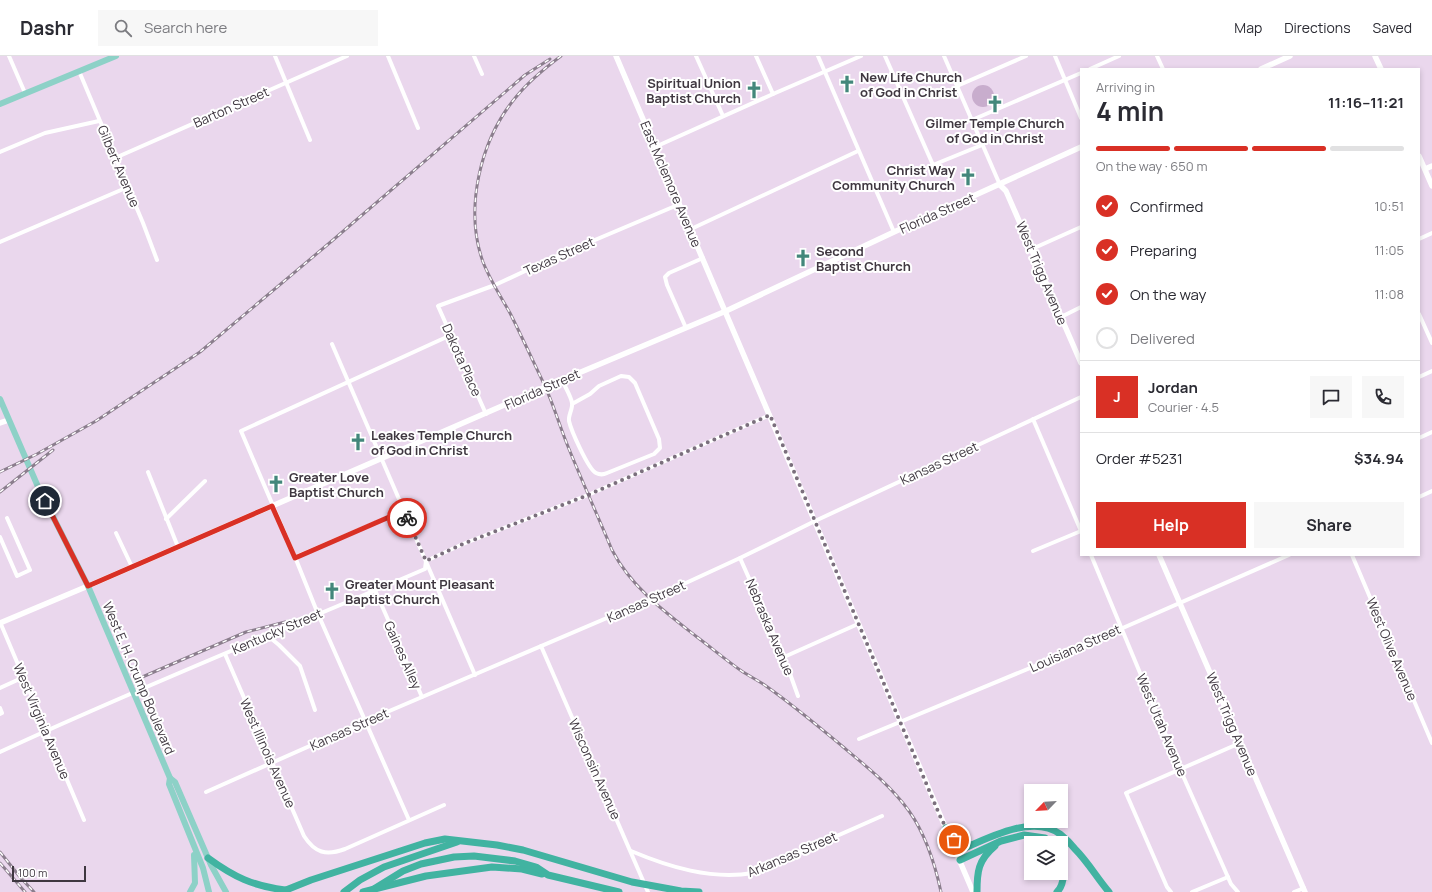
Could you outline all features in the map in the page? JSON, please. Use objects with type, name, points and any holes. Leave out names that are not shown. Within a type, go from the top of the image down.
[{"type":"highway","points":[[956,852],[993,836],[1020,827],[1042,827],[1059,833],[1110,892]]},
{"type":"highway","points":[[946,828],[957,842],[963,845],[972,845]]},
{"type":"highway","points":[[960,860],[1001,841],[1024,834],[1034,836]]},
{"type":"highway","points":[[208,858],[227,872],[241,879],[268,888],[283,891],[425,843],[445,839],[497,844],[523,850],[632,882],[681,891],[699,892]]},
{"type":"highway","points":[[344,892],[360,880],[384,867],[460,841]]},
{"type":"highway","points":[[977,892],[977,872],[982,860],[990,850],[1001,841]]},
{"type":"highway","points":[[369,892],[403,871],[421,864],[441,859],[474,856],[515,861],[536,867],[548,875]]},
{"type":"highway","points":[[363,892],[426,876],[492,867],[522,869],[619,892]]},
{"type":"highway","points":[[1057,892],[1063,880]]},
{"type":"main road","name":"East Mclemore Avenue","points":[[616,56],[973,892]]},
{"type":"main road","points":[[1263,68],[1289,56]]},
{"type":"main road","points":[[1375,56],[1381,68]]},
{"type":"main road","points":[[0,104],[112,57]]},
{"type":"main road","name":"Florida Street","points":[[0,623],[562,380],[726,311],[894,232],[1080,147]]},
{"type":"main road","points":[[1420,158],[1432,186]]},
{"type":"main road","points":[[1425,169],[1432,166]]},
{"type":"main road","name":"West Trigg Avenue","points":[[1000,185],[1006,191],[1080,361]]},
{"type":"main road","name":"West E. H. Crump Boulevard","points":[[0,399],[39,489],[88,586],[170,778],[175,782],[208,858],[226,892]]},
{"type":"main road","points":[[0,423],[9,420]]},
{"type":"main road","name":"West Trigg Avenue","points":[[1159,556],[1305,890]]},
{"type":"main road","name":"West E. H. Crump Boulevard","points":[[170,778],[169,784],[203,868],[209,892]]},
{"type":"main road","points":[[190,892],[195,883],[194,847]]},
{"type":"main road","points":[[220,892],[226,892]]},
{"type":"street","points":[[9,56],[25,93]]},
{"type":"street","points":[[275,56],[310,140]]},
{"type":"street","name":"Barton Street","points":[[115,158],[347,56]]},
{"type":"street","points":[[388,56],[418,128]]},
{"type":"street","points":[[474,56],[482,74]]},
{"type":"street","points":[[696,56],[723,116]]},
{"type":"street","points":[[756,56],[773,94]]},
{"type":"street","points":[[818,56],[894,232]]},
{"type":"street","points":[[655,147],[861,56]]},
{"type":"street","points":[[885,56],[933,165],[982,145]]},
{"type":"street","points":[[944,56],[1000,185]]},
{"type":"street","points":[[957,86],[1026,56]]},
{"type":"street","points":[[1055,56],[1080,116]]},
{"type":"street","points":[[1092,68],[1119,56]]},
{"type":"street","points":[[1157,56],[1163,68]]},
{"type":"street","name":"Gilbert Avenue","points":[[79,71],[99,121],[144,223],[157,260]]},
{"type":"street","points":[[972,120],[1080,73]]},
{"type":"street","points":[[0,152],[45,132],[99,121]]},
{"type":"street","points":[[691,229],[858,150]]},
{"type":"street","points":[[0,242],[128,187]]},
{"type":"street","name":"Texas Street","points":[[438,306],[495,285],[557,256],[680,204]]},
{"type":"street","points":[[1032,249],[1080,227]]},
{"type":"street","points":[[1420,239],[1432,233]]},
{"type":"street","points":[[686,328],[665,279],[666,276],[671,273],[703,258]]},
{"type":"street","name":"Dakota Place","points":[[438,306],[486,414]]},
{"type":"street","points":[[1061,316],[1080,307]]},
{"type":"street","points":[[1420,316],[1432,343]]},
{"type":"street","points":[[444,805],[410,820],[318,614],[241,431],[451,335]]},
{"type":"street","points":[[332,344],[475,675]]},
{"type":"street","points":[[1420,377],[1432,371]]},
{"type":"street","points":[[562,380],[572,404],[569,422],[588,465],[596,473],[601,475],[607,473],[654,454],[660,448],[659,439],[635,383],[628,377],[621,376],[599,386],[590,394],[572,404]]},
{"type":"street","name":"Kansas Street","points":[[206,792],[366,721],[649,600],[740,558],[814,521],[1080,397]]},
{"type":"street","name":"Kentucky Street","points":[[0,752],[46,730],[425,569],[426,561],[463,544],[588,495],[770,415]]},
{"type":"street","points":[[1033,419],[1080,529]]},
{"type":"street","points":[[1420,438],[1432,432]]},
{"type":"street","points":[[148,472],[178,546]]},
{"type":"street","points":[[166,518],[205,481]]},
{"type":"street","points":[[1420,497],[1432,491]]},
{"type":"street","points":[[295,558],[403,511]]},
{"type":"street","points":[[0,537],[2,547],[17,576],[30,570],[7,518]]},
{"type":"street","points":[[1033,551],[1080,531]]},
{"type":"street","points":[[116,533],[132,567]]},
{"type":"street","name":"West Utah Avenue","points":[[1091,556],[1180,769],[1233,888],[1238,892]]},
{"type":"street","name":"Louisiana Street","points":[[859,739],[1059,656],[1287,556]]},
{"type":"street","name":"West Olive Avenue","points":[[1352,556],[1432,743]]},
{"type":"street","name":"Nebraska Avenue","points":[[740,558],[784,657],[798,696]]},
{"type":"street","name":"Gaines Alley","points":[[375,590],[422,697]]},
{"type":"street","name":"West Virginia Avenue","points":[[0,623],[84,820]]},
{"type":"street","points":[[784,657],[858,624]]},
{"type":"street","points":[[268,636],[279,644],[300,666],[315,710]]},
{"type":"street","name":"Wisconsin Avenue","points":[[541,646],[648,892]]},
{"type":"street","name":"West Illinois Avenue","points":[[224,654],[304,836],[316,850],[326,853],[338,852],[410,820]]},
{"type":"street","points":[[1,688],[24,677]]},
{"type":"street","points":[[0,708],[1,714]]},
{"type":"street","points":[[1171,892],[1167,887],[1126,793],[1240,743]]},
{"type":"street","name":"Arkansas Street","points":[[631,851],[677,868],[738,876],[753,873],[882,816]]},
{"type":"street","points":[[1192,892],[1228,877]]},
{"type":"street","points":[[1294,892],[1305,890]]},
{"type":"shaded area","points":[[983,85],[991,88],[994,96],[991,104],[983,107],[975,104],[972,96],[975,88]]},
{"type":"railway","points":[[561,56],[537,75],[521,91],[503,114],[493,133],[479,176],[475,220],[477,241],[483,262],[492,282],[510,313],[547,391],[572,457],[612,550],[629,576],[661,608],[731,664],[766,686],[796,708],[869,769],[894,793],[915,820],[925,840],[933,860],[941,892]]},
{"type":"railway","points":[[0,472],[37,454],[96,421],[200,352],[525,75],[550,59]]},
{"type":"railway","points":[[0,492],[53,450]]},
{"type":"railway","points":[[140,678],[246,632],[289,621]]},
{"type":"railway","points":[[0,852],[34,892]]},
{"type":"railway","points":[[0,863],[25,892]]},
{"type":"way so far","points":[[407,518],[426,561],[463,544],[588,495],[770,415],[940,816],[954,840]]},
{"type":"place","name":"New Life Church of God in Christ","points":[[847,84]]},
{"type":"place","name":"Spiritual Union Baptist Church","points":[[754,90]]},
{"type":"place","name":"Gilmer Temple Church of God in Christ","points":[[995,104]]},
{"type":"place","name":"Christ Way Community Church","points":[[968,177]]},
{"type":"place","name":"Second Baptist Church","points":[[803,258]]},
{"type":"place","name":"Leakes Temple Church of God in Christ","points":[[358,442]]},
{"type":"place","name":"Greater Love Baptist Church","points":[[276,484]]},
{"type":"place","name":"Greater Mount Pleasant Baptist Church","points":[[332,591]]},
{"type":"route","points":[[45,501],[88,586],[272,506],[295,558],[403,511],[407,518]]}]
